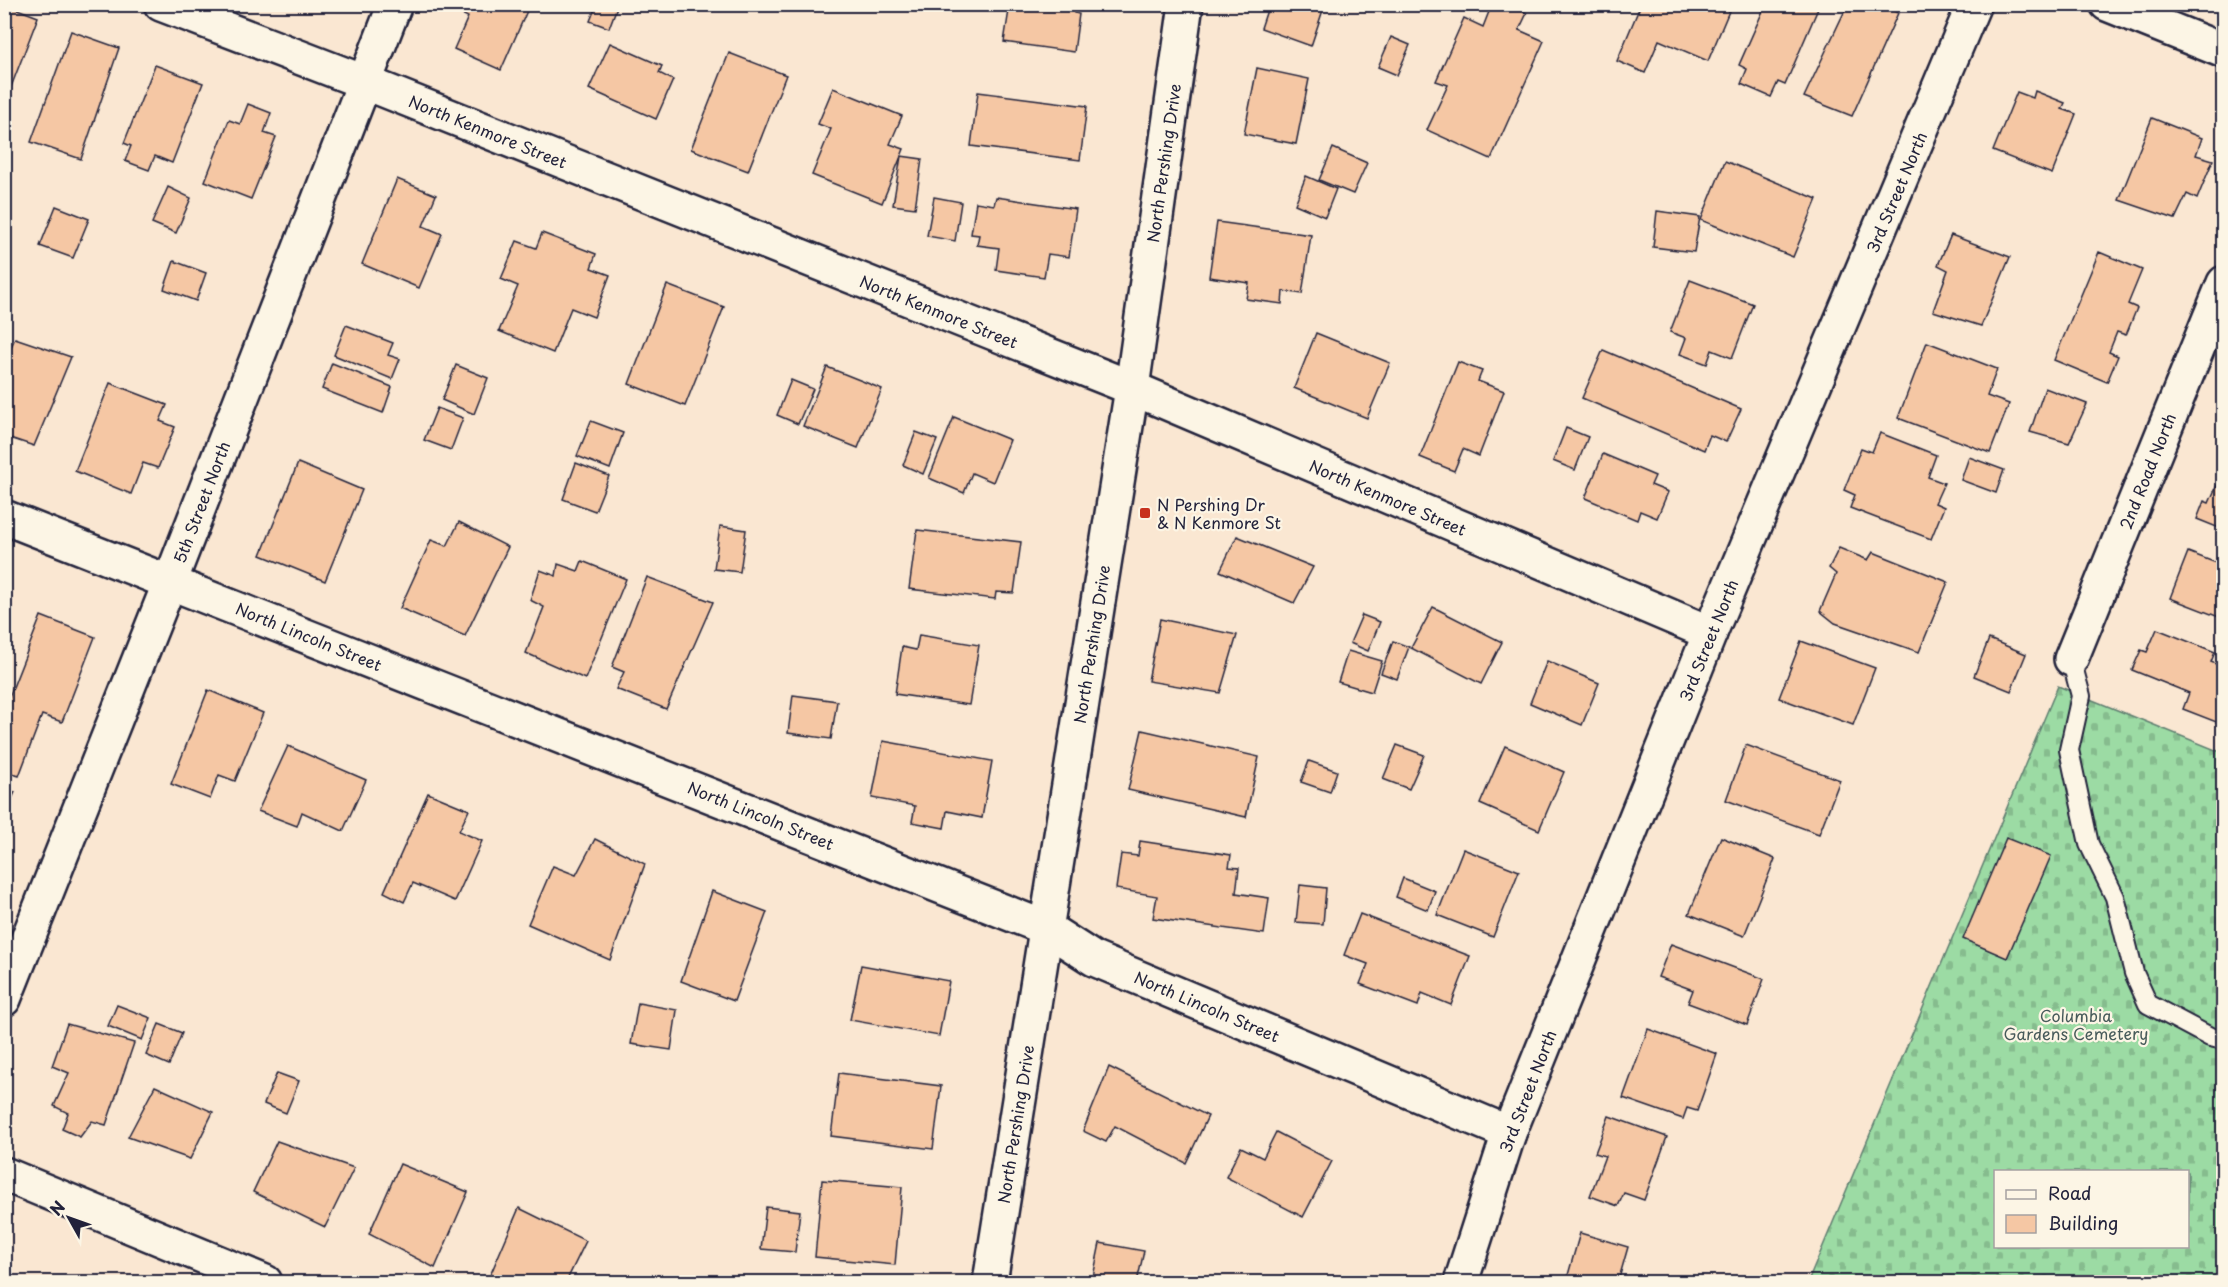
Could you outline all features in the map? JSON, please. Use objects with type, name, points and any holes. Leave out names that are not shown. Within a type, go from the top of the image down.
[{"type":"street","name":"North Kenmore Street","points":[[161,4],[364,81],[1132,387],[1710,633]]},
{"type":"street","name":"5th Street North","points":[[4,999],[170,582],[395,4]]},
{"type":"street","name":"North Pershing Drive","points":[[990,1282],[1132,387],[1186,4]]},
{"type":"street","name":"3rd Street North","points":[[1461,1282],[1509,1133],[1710,633],[1974,4]]},
{"type":"street","points":[[2107,4],[2223,51]]},
{"type":"street","name":"2nd Road North","points":[[2071,659],[2223,283]]},
{"type":"street","name":"North Lincoln Street","points":[[4,518],[1046,928],[1094,958],[1509,1133]]},
{"type":"street","points":[[4,1174],[265,1282]]},
{"type":"lane","points":[[2071,659],[2081,696],[2069,750],[2089,844],[2115,897],[2134,973],[2148,1004],[2210,1037],[2223,1040]]},
{"type":"green space","name":"Columbia Gardens Cemetery","points":[[2058,686],[2223,753],[2223,1282],[1808,1282]]},
{"type":"building","points":[[4,4],[38,17],[4,105]]},
{"type":"building","points":[[453,4],[530,4],[501,70],[454,49],[468,17],[451,9]]},
{"type":"building","points":[[597,4],[618,4],[609,28],[590,21]]},
{"type":"building","points":[[1010,4],[1075,4],[1074,13],[1079,14],[1074,52],[1004,42]]},
{"type":"building","points":[[1269,4],[1325,4],[1311,46],[1261,28]]},
{"type":"building","points":[[1492,4],[1508,4],[1527,13],[1519,30],[1544,41],[1491,159],[1427,130],[1448,85],[1436,81],[1464,18],[1483,27]]},
{"type":"building","points":[[1641,4],[1732,4],[1708,61],[1659,40],[1645,73],[1617,61]]},
{"type":"building","points":[[1766,4],[1820,4],[1785,85],[1778,82],[1771,97],[1741,84],[1747,69],[1739,65]]},
{"type":"building","points":[[1848,4],[1880,4],[1898,13],[1852,116],[1804,97]]},
{"type":"building","points":[[71,31],[119,48],[81,159],[31,142]]},
{"type":"building","points":[[1391,37],[1410,45],[1397,75],[1378,67]]},
{"type":"building","points":[[610,43],[662,66],[659,73],[673,80],[656,119],[589,89]]},
{"type":"building","points":[[729,53],[786,75],[748,171],[691,149]]},
{"type":"building","points":[[155,65],[203,83],[172,163],[155,156],[149,170],[125,161],[131,146],[124,143]]},
{"type":"building","points":[[1257,68],[1309,79],[1296,144],[1244,134]]},
{"type":"building","points":[[833,88],[902,116],[890,144],[904,149],[882,203],[812,175],[831,129],[818,124]]},
{"type":"building","points":[[2035,91],[2065,103],[2062,109],[2076,114],[2052,174],[1993,151],[2017,92],[2033,98]]},
{"type":"building","points":[[978,92],[1087,106],[1080,160],[971,146]]},
{"type":"building","points":[[248,104],[271,113],[264,133],[276,137],[251,199],[205,181],[229,120],[240,124]]},
{"type":"building","points":[[2152,118],[2202,138],[2196,155],[2213,160],[2197,199],[2187,194],[2175,219],[2119,200]]},
{"type":"building","points":[[1333,148],[1367,163],[1353,194],[1319,180]]},
{"type":"building","points":[[901,156],[922,159],[915,208],[893,205]]},
{"type":"building","points":[[1725,161],[1817,199],[1793,257],[1701,220]]},
{"type":"building","points":[[1306,176],[1336,189],[1325,217],[1295,204]]},
{"type":"building","points":[[397,179],[436,195],[423,226],[442,234],[419,288],[362,264]]},
{"type":"building","points":[[168,187],[191,198],[176,233],[152,223]]},
{"type":"building","points":[[934,197],[961,202],[955,241],[927,236]]},
{"type":"building","points":[[996,197],[1076,209],[1069,257],[1048,254],[1044,277],[996,270],[999,248],[977,245],[979,235],[971,234],[976,202],[994,205]]},
{"type":"building","points":[[56,206],[89,219],[73,258],[40,246]]},
{"type":"building","points":[[1657,211],[1700,217],[1694,252],[1653,247]]},
{"type":"building","points":[[1217,222],[1311,235],[1302,294],[1283,291],[1282,304],[1246,299],[1249,283],[1209,277]]},
{"type":"building","points":[[542,233],[596,254],[591,268],[610,275],[594,317],[571,308],[553,353],[499,331],[518,286],[501,279],[517,241],[536,248]]},
{"type":"building","points":[[1951,235],[2010,257],[1981,326],[1933,311],[1948,270],[1938,265]]},
{"type":"building","points":[[2099,252],[2142,270],[2128,304],[2137,308],[2126,335],[2117,332],[2109,352],[2118,356],[2107,382],[2054,360]]},
{"type":"building","points":[[174,261],[206,273],[196,301],[164,289]]},
{"type":"building","points":[[1690,280],[1753,304],[1732,358],[1712,350],[1707,364],[1680,354],[1686,338],[1670,332]]},
{"type":"building","points":[[667,285],[724,307],[685,406],[629,384]]},
{"type":"building","points":[[346,325],[393,343],[388,355],[400,359],[392,379],[334,355]]},
{"type":"building","points":[[1316,333],[1390,363],[1367,418],[1294,388]]},
{"type":"building","points":[[15,338],[71,357],[34,446],[4,436],[4,363]]},
{"type":"building","points":[[1927,342],[1997,369],[1987,396],[2009,404],[1990,453],[1898,418]]},
{"type":"building","points":[[1603,350],[1741,409],[1726,442],[1710,435],[1704,450],[1582,398]]},
{"type":"building","points":[[1458,362],[1482,371],[1478,381],[1504,391],[1479,456],[1463,449],[1454,471],[1420,457]]},
{"type":"building","points":[[332,363],[392,387],[383,413],[322,389]]},
{"type":"building","points":[[456,365],[488,378],[474,414],[442,400]]},
{"type":"building","points":[[827,367],[882,389],[858,448],[803,426]]},
{"type":"building","points":[[791,380],[813,389],[798,424],[777,415]]},
{"type":"building","points":[[110,383],[167,405],[160,421],[175,427],[158,468],[143,463],[131,494],[75,471]]},
{"type":"building","points":[[2045,388],[2087,404],[2069,443],[2030,432]]},
{"type":"building","points":[[437,408],[463,418],[451,450],[424,440]]},
{"type":"building","points":[[954,417],[1010,440],[993,482],[972,473],[964,493],[929,478]]},
{"type":"building","points":[[591,421],[623,433],[610,469],[577,456]]},
{"type":"building","points":[[1566,428],[1588,437],[1575,470],[1553,461]]},
{"type":"building","points":[[916,432],[937,440],[923,474],[903,465]]},
{"type":"building","points":[[1880,433],[1936,455],[1928,477],[1944,483],[1935,503],[1944,507],[1931,539],[1850,508],[1855,495],[1844,490],[1861,448],[1872,452]]},
{"type":"building","points":[[1603,454],[1655,476],[1651,485],[1668,492],[1657,518],[1640,511],[1637,520],[1585,498]]},
{"type":"building","points":[[1969,457],[2004,470],[1996,493],[1961,480]]},
{"type":"building","points":[[298,463],[362,490],[325,581],[261,555]]},
{"type":"building","points":[[576,463],[609,476],[595,511],[563,499]]},
{"type":"building","points":[[2221,476],[2224,478],[2224,530],[2197,519],[2204,501],[2209,503]]},
{"type":"building","points":[[459,522],[508,547],[465,636],[400,608],[431,540],[447,546]]},
{"type":"building","points":[[720,526],[746,530],[740,572],[714,569]]},
{"type":"building","points":[[917,530],[1021,542],[1014,593],[996,592],[995,599],[909,589]]},
{"type":"building","points":[[1237,536],[1313,567],[1294,603],[1220,571]]},
{"type":"building","points":[[1839,548],[1868,560],[1873,552],[1948,582],[1919,652],[1835,623],[1820,611],[1836,574],[1829,568]]},
{"type":"building","points":[[2188,552],[2224,566],[2224,619],[2170,598]]},
{"type":"building","points":[[582,561],[626,579],[585,679],[526,653],[544,607],[530,600],[540,570],[556,576],[558,564],[578,571]]},
{"type":"building","points":[[647,577],[713,602],[666,709],[616,689],[624,672],[612,667]]},
{"type":"building","points":[[1433,607],[1502,642],[1481,684],[1411,648]]},
{"type":"building","points":[[1362,615],[1380,622],[1368,651],[1350,643]]},
{"type":"building","points":[[41,616],[95,637],[62,722],[42,715],[19,776],[4,771],[4,710]]},
{"type":"building","points":[[1160,619],[1237,635],[1220,693],[1148,681]]},
{"type":"building","points":[[2157,629],[2215,652],[2211,662],[2224,667],[2224,725],[2183,709],[2189,693],[2132,670],[2141,650],[2147,652]]},
{"type":"building","points":[[919,635],[979,645],[969,705],[895,694],[902,647],[916,650]]},
{"type":"building","points":[[1989,639],[2026,654],[2011,691],[1974,676]]},
{"type":"building","points":[[1393,641],[1409,647],[1397,679],[1381,673]]},
{"type":"building","points":[[1801,641],[1875,668],[1853,725],[1779,698]]},
{"type":"building","points":[[1348,651],[1382,661],[1372,692],[1338,682]]},
{"type":"building","points":[[1547,661],[1599,683],[1582,725],[1530,703]]},
{"type":"building","points":[[208,690],[263,713],[235,781],[219,775],[210,799],[171,784]]},
{"type":"building","points":[[793,695],[837,701],[831,739],[788,733]]},
{"type":"building","points":[[1142,730],[1259,757],[1246,817],[1128,790]]},
{"type":"building","points":[[883,741],[992,761],[982,818],[947,811],[944,828],[912,822],[915,806],[872,798]]},
{"type":"building","points":[[1397,745],[1424,755],[1409,789],[1383,779]]},
{"type":"building","points":[[1746,745],[1840,780],[1819,834],[1726,800]]},
{"type":"building","points":[[288,746],[366,780],[343,831],[302,812],[297,826],[258,811]]},
{"type":"building","points":[[1505,746],[1564,772],[1539,830],[1480,804]]},
{"type":"building","points":[[1309,761],[1337,771],[1330,792],[1301,782]]},
{"type":"building","points":[[4,787],[15,792],[4,816]]},
{"type":"building","points":[[428,793],[469,810],[459,831],[482,841],[455,901],[413,883],[404,902],[384,892]]},
{"type":"building","points":[[1721,837],[1775,859],[1744,936],[1689,914]]},
{"type":"building","points":[[2006,838],[2051,856],[2007,958],[1963,939]]},
{"type":"building","points":[[595,839],[645,864],[610,960],[528,924],[553,866],[576,875]]},
{"type":"building","points":[[1140,841],[1231,855],[1229,867],[1239,868],[1236,893],[1269,898],[1264,934],[1153,918],[1157,896],[1116,889],[1121,854],[1138,856]]},
{"type":"building","points":[[1463,849],[1519,871],[1493,937],[1437,915]]},
{"type":"building","points":[[1403,878],[1435,891],[1428,910],[1396,897]]},
{"type":"building","points":[[1300,885],[1326,888],[1323,924],[1296,922]]},
{"type":"building","points":[[712,891],[767,912],[734,1001],[681,981]]},
{"type":"building","points":[[1360,914],[1470,956],[1451,1005],[1422,993],[1418,1006],[1360,984],[1368,964],[1344,955]]},
{"type":"building","points":[[1671,944],[1764,979],[1747,1025],[1688,1003],[1693,990],[1658,977]]},
{"type":"building","points":[[861,965],[949,981],[939,1036],[850,1020]]},
{"type":"building","points":[[638,1003],[677,1010],[671,1050],[631,1044]]},
{"type":"building","points":[[117,1005],[151,1018],[142,1040],[108,1026]]},
{"type":"building","points":[[67,1024],[134,1043],[106,1125],[92,1121],[80,1137],[62,1129],[68,1113],[54,1106],[69,1073],[52,1066]]},
{"type":"building","points":[[159,1024],[182,1033],[169,1065],[146,1055]]},
{"type":"building","points":[[1648,1029],[1717,1054],[1697,1111],[1687,1108],[1683,1119],[1623,1098]]},
{"type":"building","points":[[1109,1067],[1208,1116],[1186,1163],[1115,1126],[1106,1142],[1083,1131]]},
{"type":"building","points":[[277,1073],[299,1081],[286,1113],[264,1104]]},
{"type":"building","points":[[839,1073],[941,1086],[933,1149],[831,1136]]},
{"type":"building","points":[[155,1086],[213,1112],[190,1159],[128,1137]]},
{"type":"building","points":[[1609,1116],[1667,1137],[1644,1200],[1624,1193],[1618,1206],[1590,1196],[1605,1156],[1595,1153]]},
{"type":"building","points":[[1276,1132],[1332,1161],[1303,1217],[1226,1177],[1241,1147],[1263,1158]]},
{"type":"building","points":[[277,1141],[354,1168],[325,1227],[253,1192]]},
{"type":"building","points":[[400,1164],[468,1192],[435,1268],[369,1234]]},
{"type":"building","points":[[822,1180],[902,1187],[895,1265],[815,1257]]},
{"type":"building","points":[[766,1207],[800,1211],[795,1252],[761,1249]]},
{"type":"building","points":[[519,1208],[586,1241],[566,1282],[501,1282],[489,1278]]},
{"type":"building","points":[[1580,1233],[1628,1247],[1618,1282],[1566,1282]]},
{"type":"building","points":[[1100,1243],[1144,1251],[1137,1282],[1092,1282]]},
{"type":"place","name":"N Pershing Dr & N Kenmore St","points":[[1145,513]]}]
